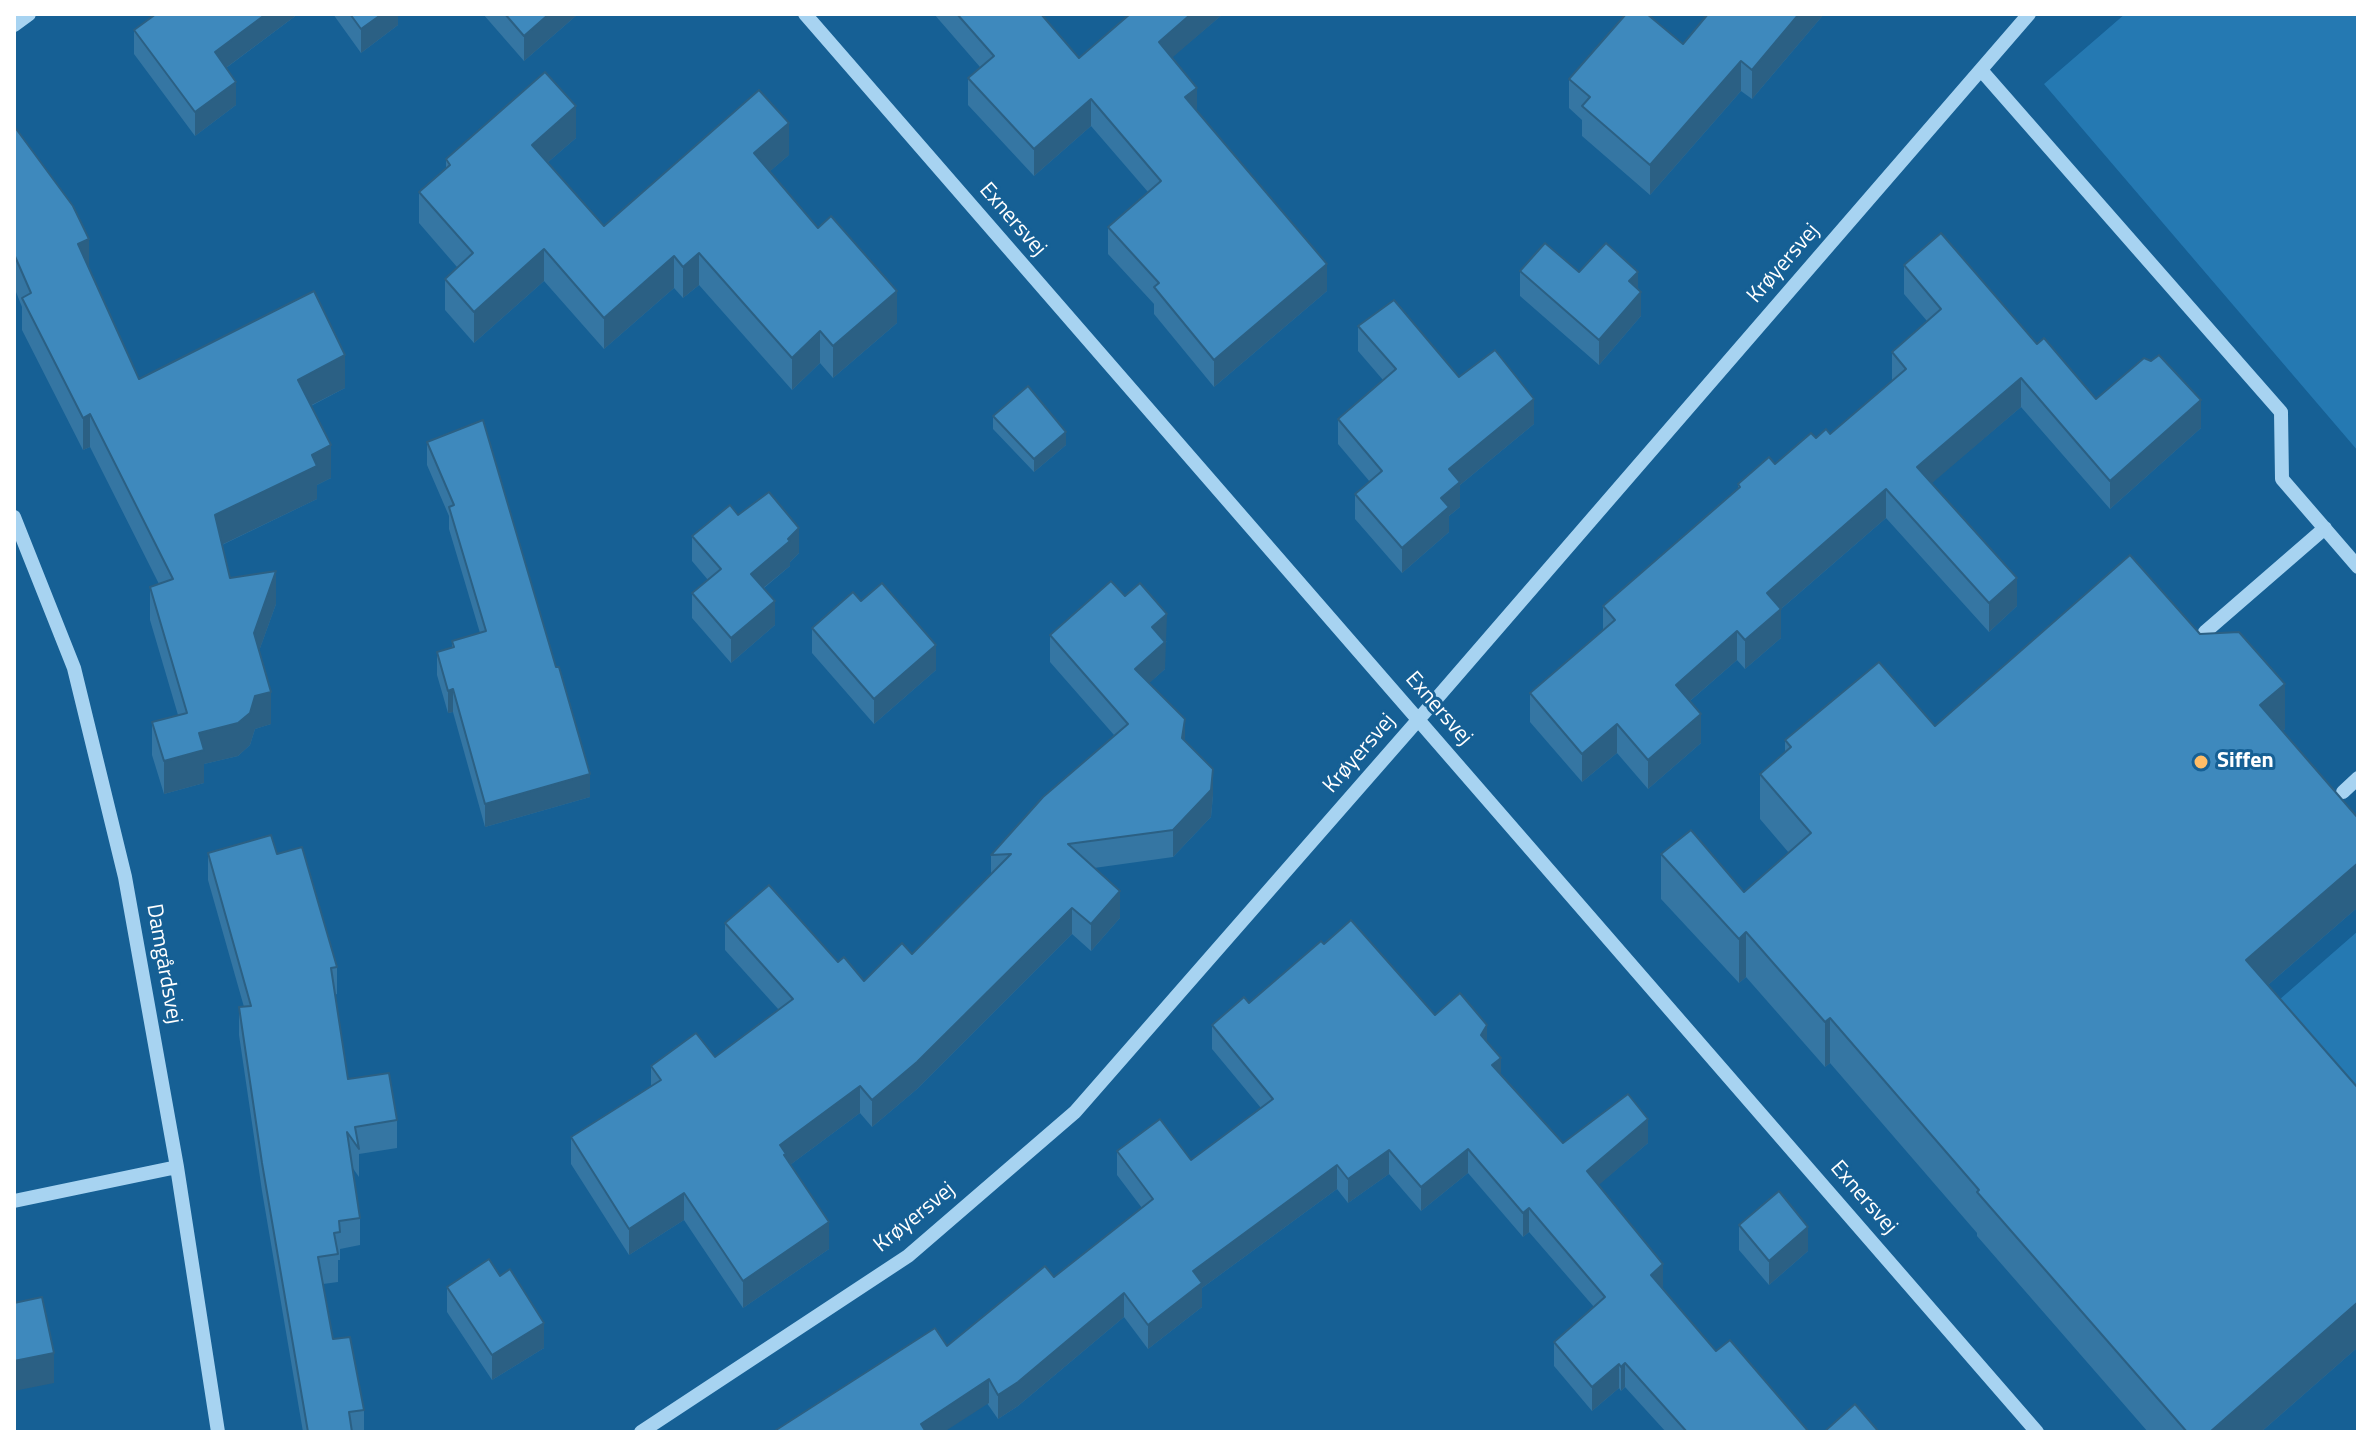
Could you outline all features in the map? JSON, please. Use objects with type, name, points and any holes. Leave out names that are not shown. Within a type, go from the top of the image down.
[{"type":"street","points":[[14,25],[29,14]]},
{"type":"street","name":"Exnersvej","points":[[805,14],[2037,1432]]},
{"type":"street","name":"Krøyersvej","points":[[641,1432],[908,1256],[1075,1112],[2029,14]]},
{"type":"street","points":[[1981,70],[2281,412],[2282,479],[2358,567]]},
{"type":"street","name":"Damgårdsvej","points":[[14,517],[74,668],[125,877],[177,1167],[218,1432]]},
{"type":"street","points":[[2205,632],[2325,528]]},
{"type":"street","points":[[2343,792],[2358,778]]},
{"type":"street","points":[[14,1201],[177,1167]]},
{"type":"shaded area","points":[[2125,14],[2358,15],[2358,451],[2044,84]]},
{"type":"shaded area","points":[[2358,931],[2358,1089],[2279,1000]]},
{"type":"building","points":[[156,14],[266,14],[215,52],[236,82],[195,112],[134,30]]},
{"type":"building","points":[[350,14],[382,14],[361,29]]},
{"type":"building","points":[[505,14],[549,14],[524,36]]},
{"type":"building","points":[[957,14],[1041,14],[1079,58],[1130,14],[1191,14],[1159,42],[1197,88],[1185,97],[1327,264],[1214,360],[1154,287],[1159,283],[1108,227],[1161,181],[1091,99],[1034,149],[968,78],[994,56]]},
{"type":"building","points":[[1626,14],[1647,14],[1683,44],[1708,14],[1799,14],[1752,70],[1741,61],[1650,165],[1582,106],[1590,97],[1569,79]]},
{"type":"building","points":[[545,72],[576,106],[532,145],[604,226],[759,90],[789,123],[754,153],[818,228],[831,216],[897,291],[833,346],[820,331],[792,358],[699,253],[683,267],[674,256],[604,318],[544,249],[474,312],[445,279],[473,253],[419,192],[450,165],[446,159]]},
{"type":"building","points":[[14,126],[73,206],[89,239],[78,244],[139,379],[314,291],[345,355],[298,380],[331,445],[312,455],[317,466],[215,515],[230,578],[276,571],[254,633],[271,692],[255,696],[250,713],[238,723],[199,733],[204,750],[164,761],[152,722],[187,713],[150,587],[173,579],[90,414],[83,418],[22,298],[31,293],[14,254]]},
{"type":"building","points":[[1941,233],[2037,344],[2044,338],[2096,399],[2144,358],[2151,361],[2159,355],[2201,400],[2110,481],[2021,378],[1917,467],[2017,578],[1989,603],[1886,489],[1767,593],[1781,609],[1745,640],[1737,631],[1676,685],[1701,714],[1648,760],[1617,724],[1582,754],[1530,693],[1615,620],[1603,606],[1740,487],[1738,484],[1769,457],[1775,464],[1811,433],[1816,438],[1826,429],[1830,434],[1906,369],[1892,352],[1941,309],[1904,265]]},
{"type":"building","points":[[1545,243],[1579,272],[1606,243],[1638,272],[1629,281],[1641,292],[1599,340],[1520,271]]},
{"type":"building","points":[[1394,300],[1459,377],[1495,350],[1534,399],[1449,469],[1460,482],[1441,498],[1449,507],[1402,548],[1355,494],[1382,471],[1338,419],[1396,369],[1358,326]]},
{"type":"building","points":[[1028,386],[1066,432],[1034,459],[993,416]]},
{"type":"building","points":[[483,420],[590,774],[485,804],[453,689],[448,691],[437,652],[454,647],[452,641],[486,631],[449,507],[454,505],[427,442]]},
{"type":"building","points":[[769,492],[799,528],[788,539],[790,541],[751,574],[775,601],[731,638],[692,593],[721,569],[692,536],[730,505],[738,515]]},
{"type":"building","points":[[2130,555],[2200,634],[2239,632],[2285,684],[2260,705],[2358,818],[2358,863],[2246,960],[2358,1088],[2358,1302],[2210,1432],[2187,1432],[1830,1018],[1825,1022],[1746,932],[1739,939],[1661,854],[1691,830],[1744,892],[1811,833],[1760,774],[1791,747],[1785,740],[1879,662],[1935,726]]},
{"type":"building","points":[[1111,581],[1125,596],[1140,583],[1167,614],[1152,627],[1165,642],[1135,669],[1185,719],[1182,738],[1213,769],[1211,790],[1173,830],[1068,844],[1120,891],[1091,924],[1072,908],[917,1062],[872,1100],[860,1086],[780,1145],[829,1222],[743,1281],[684,1193],[629,1229],[571,1137],[661,1080],[651,1066],[696,1033],[715,1057],[793,999],[725,923],[769,885],[838,962],[844,957],[864,981],[902,943],[912,954],[1011,854],[991,855],[1043,797],[1128,724],[1050,635]]},
{"type":"building","points":[[882,583],[936,645],[874,699],[812,628],[853,592],[861,601]]},
{"type":"building","points":[[271,835],[277,854],[302,847],[337,967],[331,968],[348,1079],[389,1073],[397,1120],[355,1127],[359,1149],[347,1132],[360,1218],[339,1221],[340,1232],[334,1233],[338,1254],[318,1257],[333,1339],[350,1337],[364,1410],[349,1412],[352,1432],[308,1432],[239,1007],[251,1006],[208,853]]},
{"type":"building","points":[[1351,920],[1435,1015],[1460,993],[1487,1025],[1481,1035],[1501,1058],[1492,1065],[1563,1143],[1628,1094],[1648,1119],[1587,1171],[1663,1264],[1651,1275],[1716,1351],[1730,1340],[1809,1432],[1687,1432],[1625,1363],[1621,1367],[1619,1364],[1592,1387],[1554,1342],[1605,1297],[1529,1208],[1523,1213],[1468,1149],[1421,1187],[1389,1150],[1348,1179],[1337,1165],[1193,1271],[1202,1283],[1148,1325],[1124,1293],[1018,1382],[998,1395],[989,1379],[921,1424],[926,1432],[773,1432],[935,1328],[947,1346],[1045,1266],[1054,1277],[1153,1199],[1117,1151],[1160,1119],[1191,1160],[1273,1099],[1212,1025],[1244,997],[1249,1003],[1321,941],[1324,944]]},
{"type":"building","points":[[1779,1191],[1808,1227],[1769,1261],[1739,1225]]},
{"type":"building","points":[[489,1259],[500,1276],[510,1269],[544,1323],[492,1355],[447,1287]]},
{"type":"building","points":[[42,1297],[54,1353],[14,1361],[14,1303]]},
{"type":"building","points":[[1855,1404],[1879,1432],[1824,1432]]},
{"type":"place","name":"Siffen","points":[[2201,762]]}]
